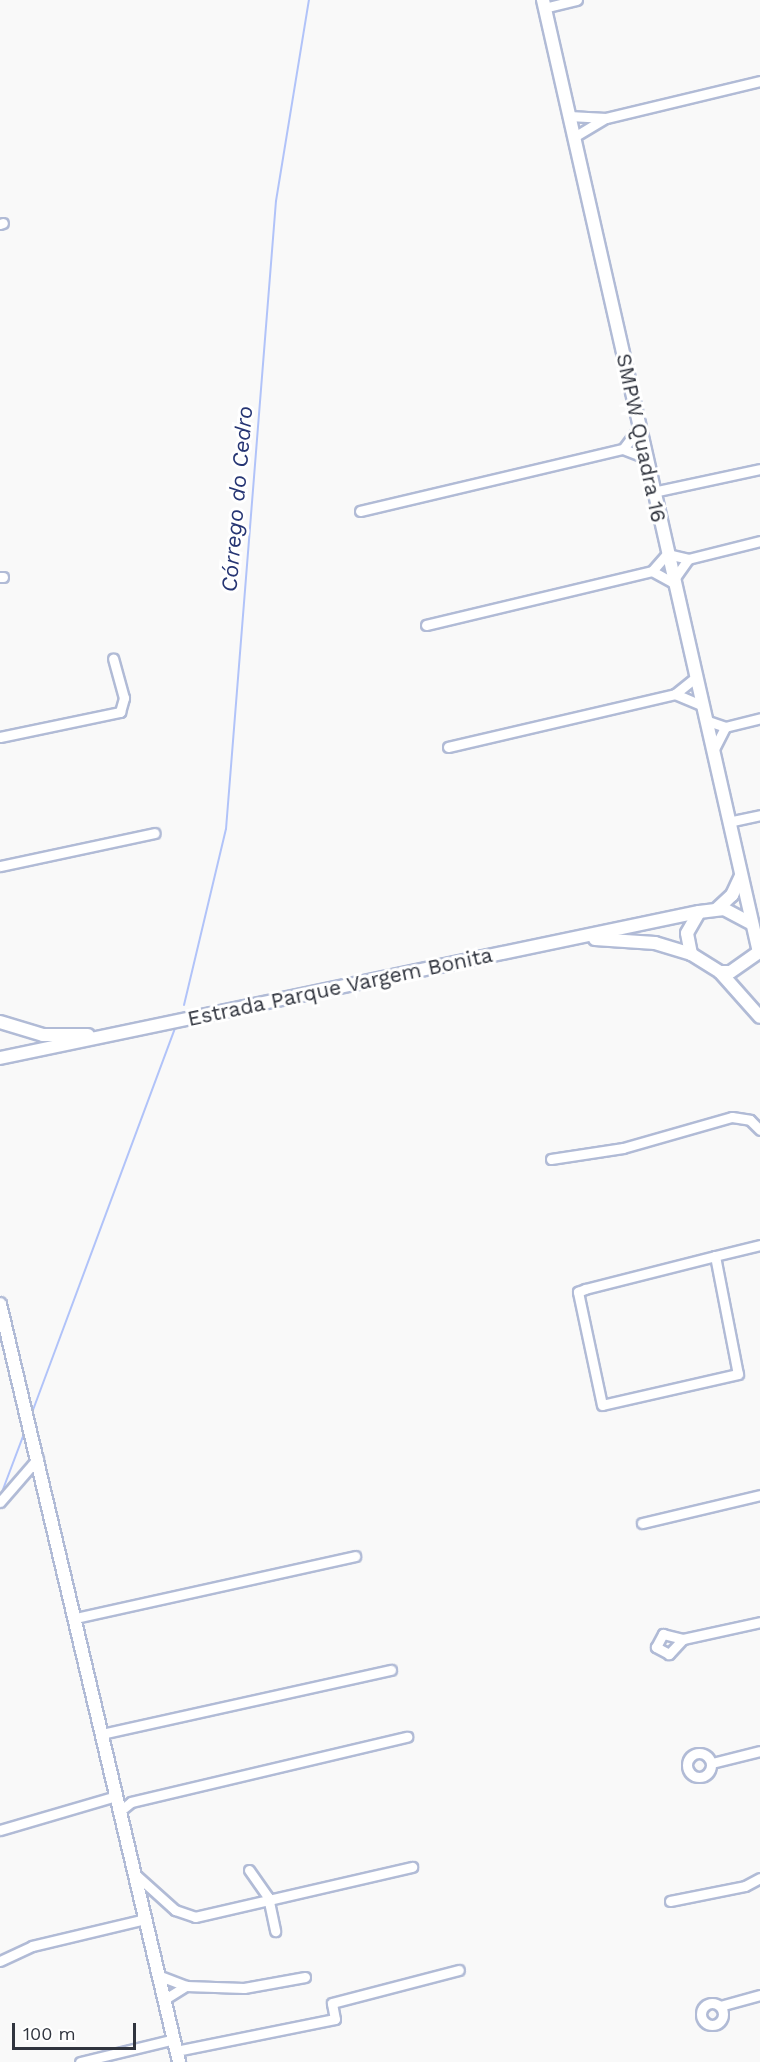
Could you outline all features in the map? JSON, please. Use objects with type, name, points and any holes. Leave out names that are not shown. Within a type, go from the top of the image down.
[{"type":"street","points":[[544,4],[577,0]]},
{"type":"street","name":"SMPW Quadra 16","points":[[544,4],[672,582],[752,924]]},
{"type":"street","points":[[569,116],[606,118],[760,81]]},
{"type":"street","points":[[574,137],[606,118]]},
{"type":"street","points":[[623,449],[639,428]]},
{"type":"street","points":[[360,511],[623,449],[646,458]]},
{"type":"street","points":[[653,492],[760,469]]},
{"type":"street","points":[[426,624],[652,571],[667,554],[688,559],[760,541]]},
{"type":"street","points":[[652,571],[672,582],[688,559]]},
{"type":"street","points":[[0,736],[120,712],[124,698],[113,658]]},
{"type":"street","points":[[448,747],[675,694],[695,678]]},
{"type":"street","points":[[675,694],[701,705]]},
{"type":"street","points":[[705,720],[725,727],[760,718]]},
{"type":"street","points":[[713,751],[725,727]]},
{"type":"street","points":[[728,822],[760,815]]},
{"type":"street","points":[[0,866],[156,833]]},
{"type":"street","points":[[717,909],[732,895],[741,876]]},
{"type":"street","points":[[720,972],[742,968],[759,954],[752,924],[733,911],[717,909],[699,912],[687,933],[691,954],[720,972],[760,1017]]},
{"type":"street","name":"Estrada Parque Vargem Bonita","points":[[0,1058],[699,912]]},
{"type":"street","name":"Estrada Parque Vargem Bonita","points":[[570,939],[655,943],[691,954]]},
{"type":"street","name":"Estrada Parque Vargem Bonita","points":[[0,1022],[43,1035],[110,1035]]},
{"type":"street","points":[[551,1159],[623,1148],[732,1117],[750,1120],[760,1130]]},
{"type":"street","points":[[715,1256],[738,1374],[602,1405],[578,1293],[715,1256],[760,1245]]},
{"type":"street","points":[[0,1304],[2,1322],[38,1458],[176,2050]]},
{"type":"street","points":[[0,1502],[38,1458]]},
{"type":"street","points":[[642,1523],[760,1495]]},
{"type":"street","points":[[76,1618],[355,1556]]},
{"type":"street","points":[[683,1639],[760,1622]]},
{"type":"street","points":[[102,1734],[391,1670]]},
{"type":"street","points":[[120,1811],[131,1802],[407,1737]]},
{"type":"street","points":[[712,1763],[760,1750]]},
{"type":"street","points":[[0,1830],[116,1795],[131,1802]]},
{"type":"street","points":[[135,1874],[188,1916],[412,1867]]},
{"type":"street","points":[[249,1870],[268,1897],[275,1931]]},
{"type":"street","points":[[670,1901],[745,1886],[760,1878]]},
{"type":"street","points":[[0,1961],[32,1946],[145,1919]]},
{"type":"street","points":[[80,2062],[176,2050],[335,2019],[332,2003],[459,1970]]},
{"type":"street","points":[[159,1976],[186,1986],[262,1988],[304,1977]]},
{"type":"street","points":[[165,2000],[186,1986]]},
{"type":"street","points":[[720,2006],[760,1995]]},
{"type":"waterway","name":"Córrego do Cedro","points":[[184,1005],[226,829],[276,201],[309,0]]},
{"type":"waterway","points":[[33,1410],[175,1028]]},
{"type":"waterway","points":[[2,1492],[25,1431]]}]
